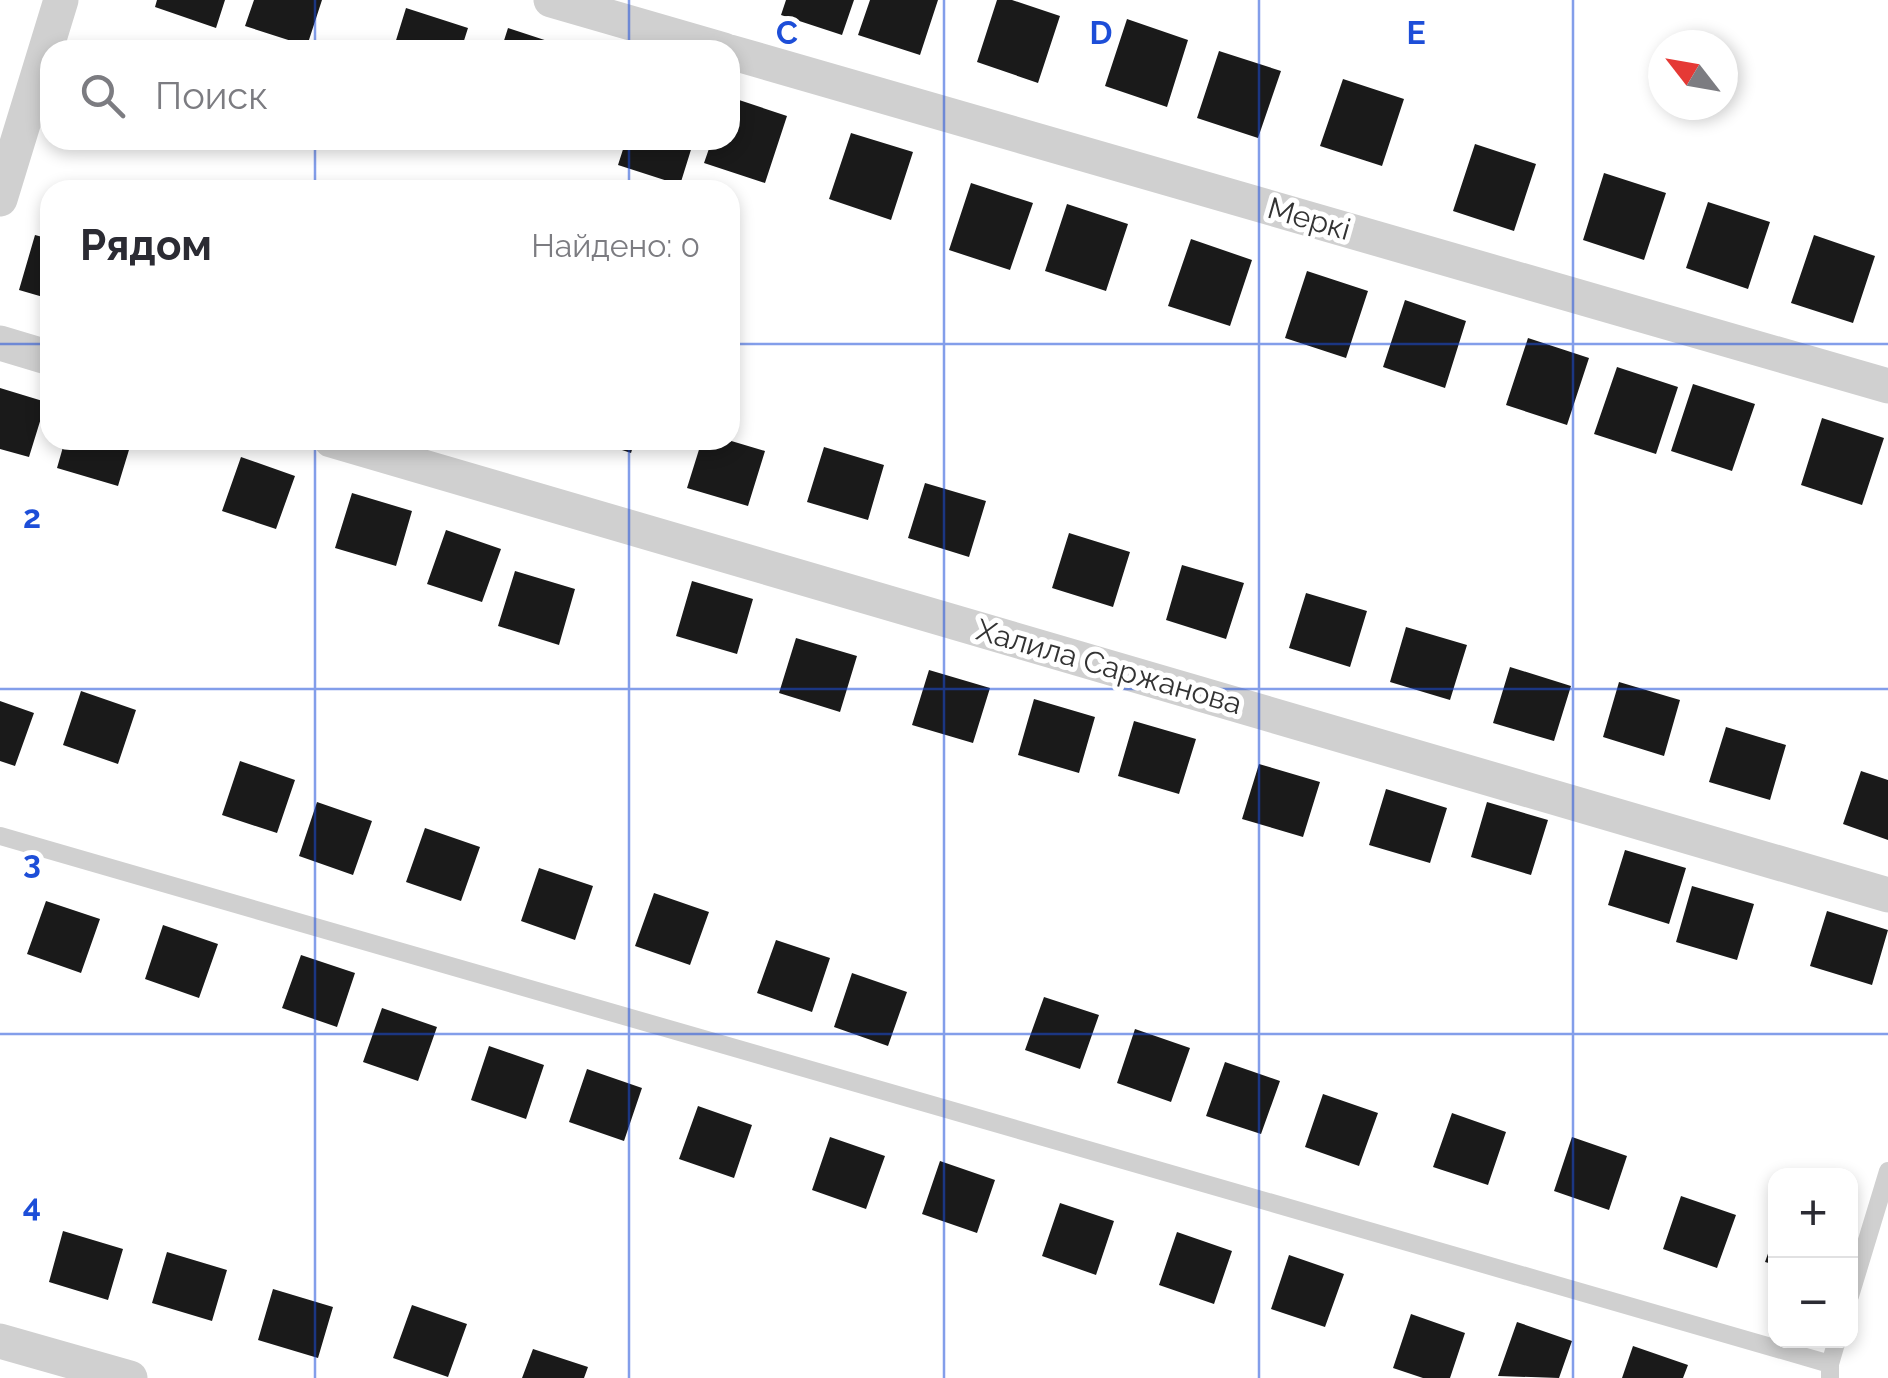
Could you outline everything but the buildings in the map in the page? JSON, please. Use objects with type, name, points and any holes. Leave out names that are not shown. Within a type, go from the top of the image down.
[{"type":"street","points":[[49,40],[61,0]]},
{"type":"street","name":"Меркі","points":[[551,0],[689,40]]},
{"type":"street","name":"Меркі","points":[[740,55],[1888,386]]},
{"type":"street","points":[[0,198],[40,68]]},
{"type":"street","points":[[0,343],[40,355]]},
{"type":"street","name":"Халила Саржанова","points":[[365,450],[1888,895]]},
{"type":"street","points":[[0,1341],[130,1378]]},
{"type":"lane","points":[[0,836],[1830,1371]]},
{"type":"lane","points":[[1858,1270],[1888,1171]]}]
